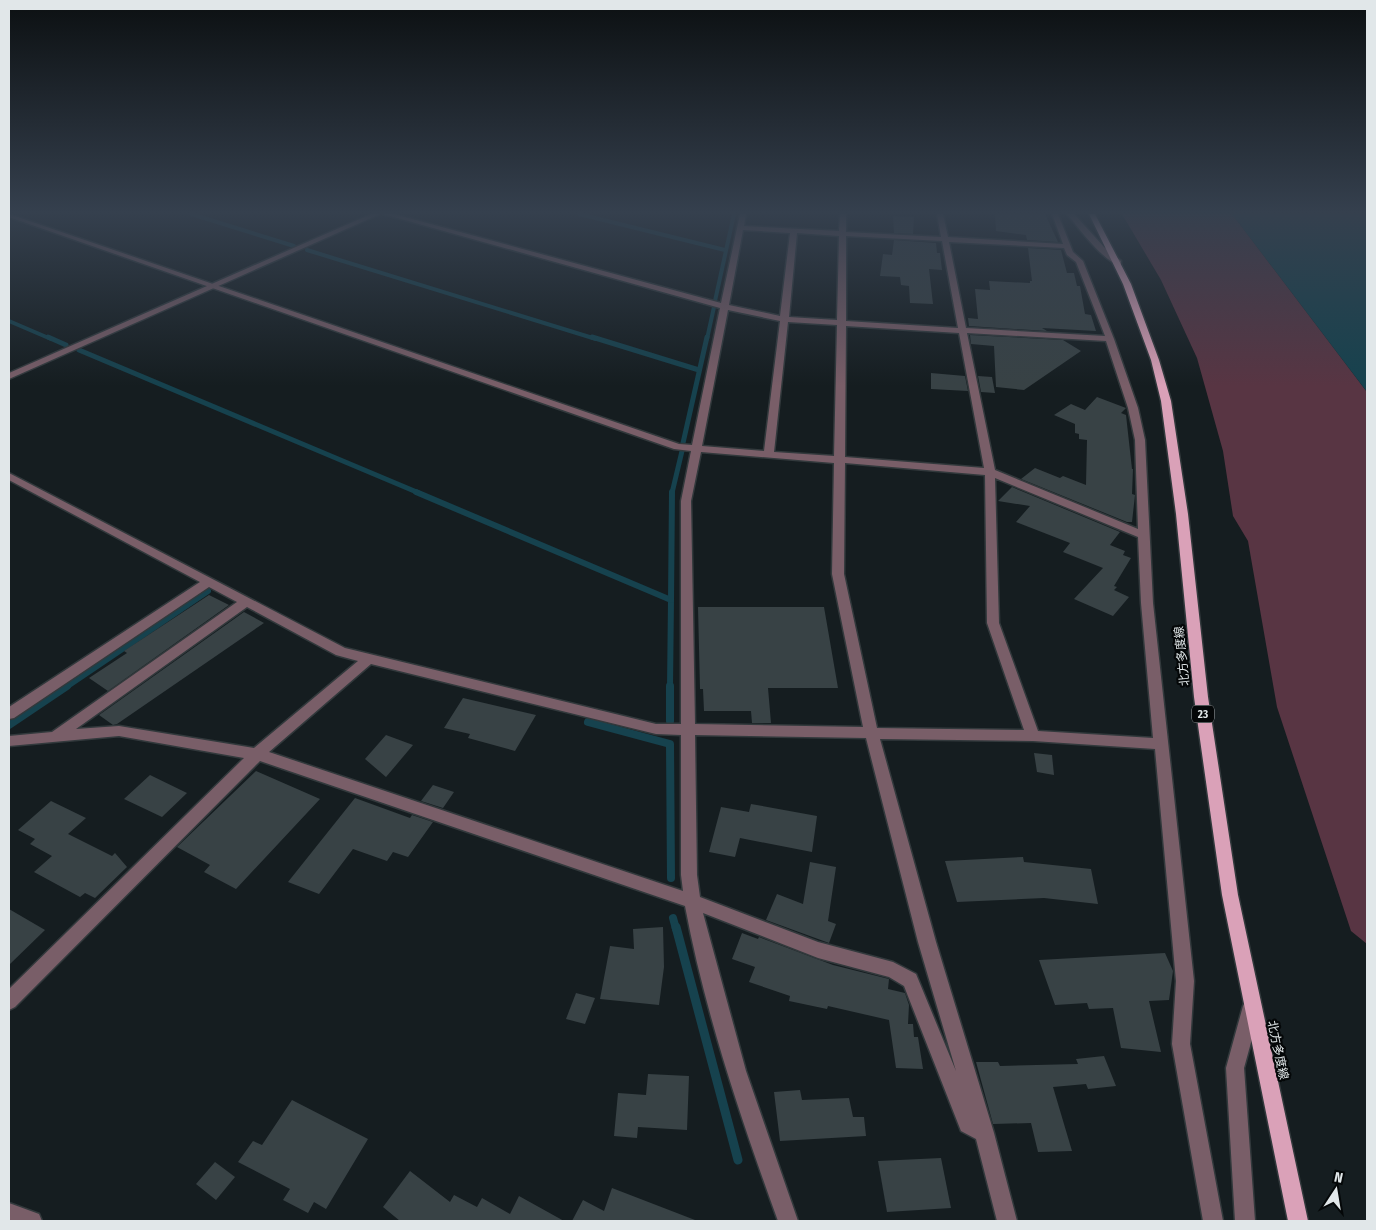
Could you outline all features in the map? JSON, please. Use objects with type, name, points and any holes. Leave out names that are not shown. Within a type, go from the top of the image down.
[{"type":"main road","name":"北方多度線","points":[[1121,271],[1138,312],[1166,401],[1182,514],[1201,697],[1230,895],[1298,1221]]},
{"type":"street","points":[[172,271],[678,447],[990,472],[1145,536]]},
{"type":"street","points":[[9,376],[247,271]]},
{"type":"street","points":[[595,271],[725,307],[784,319],[1110,339]]},
{"type":"street","points":[[732,271],[695,448],[686,501],[689,875],[691,901],[718,1006],[788,1221]]},
{"type":"street","points":[[769,454],[789,271]]},
{"type":"street","points":[[842,271],[838,574],[871,732],[927,942],[984,1133],[1007,1221]]},
{"type":"street","points":[[951,271],[990,472],[993,623],[1033,736]]},
{"type":"street","points":[[1082,271],[1110,339],[1133,408],[1140,440],[1147,603],[1185,981],[1181,1044],[1213,1221]]},
{"type":"street","points":[[9,476],[341,652],[656,729],[1033,736],[1162,744]]},
{"type":"street","points":[[9,714],[209,582]]},
{"type":"street","points":[[55,737],[246,602]]},
{"type":"street","points":[[9,1001],[257,754],[369,659]]},
{"type":"street","points":[[9,741],[119,731],[257,754],[691,901],[818,950],[893,970],[910,980],[968,1124],[984,1133]]},
{"type":"street","points":[[1245,1221],[1235,1068],[1252,1003]]},
{"type":"street","points":[[9,1212],[32,1221]]},
{"type":"shaded area","points":[[1156,271],[1276,271],[1367,392],[1367,944],[1351,931],[1277,707],[1248,541],[1233,516],[1223,451],[1197,358]]},
{"type":"water","points":[[1276,271],[1367,271],[1367,392]]},
{"type":"building","points":[[881,271],[929,271],[933,304],[910,303],[909,286],[901,285],[900,277],[880,276]]},
{"type":"building","points":[[1031,271],[1074,273],[1077,286],[1080,286],[1085,314],[1091,315],[1096,331],[1042,328],[1047,331],[969,326],[968,318],[978,319],[975,289],[990,290],[989,281],[1030,283],[1032,281]]},
{"type":"building","points":[[970,335],[1063,340],[1081,351],[1024,390],[996,387],[994,346],[971,344]]},
{"type":"building","points":[[931,373],[965,376],[968,391],[931,389]]},
{"type":"building","points":[[978,376],[992,377],[995,393],[981,392]]},
{"type":"building","points":[[1097,397],[1126,408],[1121,413],[1126,415],[1133,469],[1132,494],[1135,495],[1132,522],[1127,522],[1021,479],[1035,468],[1060,478],[1063,476],[1086,485],[1087,440],[1079,439],[1079,434],[1075,433],[1075,424],[1054,415],[1071,404],[1085,410]]},
{"type":"building","points":[[1012,487],[1120,532],[1110,545],[1125,551],[1123,555],[1131,558],[1114,586],[1117,587],[1114,590],[1129,597],[1113,616],[1074,599],[1103,568],[1063,552],[1070,543],[1016,522],[1030,506],[998,501]]},
{"type":"building","points":[[209,595],[229,605],[108,691],[89,678],[127,653],[124,651]]},
{"type":"building","points":[[698,607],[824,607],[838,688],[768,688],[771,723],[752,723],[751,711],[704,711],[703,689],[700,689]]},
{"type":"building","points":[[244,612],[264,623],[117,724],[113,725],[99,715]]},
{"type":"building","points":[[463,698],[536,715],[515,751],[468,738],[470,734],[444,728]]},
{"type":"building","points":[[386,735],[413,745],[386,777],[365,759]]},
{"type":"building","points":[[1034,753],[1052,755],[1054,775],[1037,772]]},
{"type":"building","points":[[256,771],[320,799],[236,889],[204,872],[210,865],[177,847]]},
{"type":"building","points":[[150,775],[187,793],[162,817],[124,799]]},
{"type":"building","points":[[433,785],[454,792],[443,808],[421,801]]},
{"type":"building","points":[[355,798],[410,818],[412,815],[433,822],[408,857],[393,852],[387,861],[353,849],[319,894],[288,882]]},
{"type":"building","points":[[51,801],[86,818],[68,834],[112,856],[115,853],[127,867],[95,898],[85,893],[80,897],[34,872],[52,856],[30,844],[35,839],[18,830]]},
{"type":"building","points":[[751,804],[817,816],[812,852],[740,838],[735,857],[709,852],[721,807],[749,812]]},
{"type":"building","points":[[1023,857],[1024,862],[1091,869],[1098,904],[1044,898],[957,902],[945,861]]},
{"type":"building","points":[[810,862],[836,867],[828,921],[836,924],[829,943],[766,920],[777,894],[803,904]]},
{"type":"building","points":[[9,909],[45,930],[9,965]]},
{"type":"building","points":[[663,927],[664,967],[659,1005],[600,999],[610,946],[634,949],[633,929]]},
{"type":"building","points":[[742,933],[758,939],[759,937],[833,965],[889,979],[888,989],[905,993],[909,1005],[908,1024],[913,1024],[914,1037],[918,1037],[923,1069],[896,1068],[889,1020],[828,1006],[827,1009],[789,1001],[790,996],[749,982],[755,967],[732,959]]},
{"type":"building","points":[[1165,953],[1173,971],[1169,1000],[1149,1001],[1161,1052],[1121,1048],[1113,1008],[1089,1009],[1087,1003],[1055,1005],[1039,960]]},
{"type":"building","points":[[576,993],[595,998],[585,1024],[566,1019]]},
{"type":"building","points":[[1104,1056],[1116,1086],[1088,1089],[1086,1084],[1053,1087],[1072,1151],[1038,1152],[1031,1123],[993,1124],[976,1062],[998,1062],[1000,1066],[1078,1064],[1076,1059]]},
{"type":"building","points":[[648,1074],[689,1076],[687,1130],[638,1127],[637,1138],[614,1136],[618,1093],[646,1095]]},
{"type":"building","points":[[800,1090],[802,1100],[849,1098],[853,1117],[864,1117],[866,1136],[780,1141],[774,1092]]},
{"type":"building","points":[[292,1100],[368,1139],[326,1209],[314,1202],[308,1213],[283,1200],[290,1189],[238,1162],[253,1141],[262,1145]]},
{"type":"building","points":[[941,1158],[951,1208],[887,1212],[878,1161]]},
{"type":"building","points":[[215,1162],[235,1177],[216,1200],[196,1184]]},
{"type":"building","points":[[410,1171],[450,1202],[454,1195],[477,1207],[482,1198],[510,1214],[519,1196],[564,1221],[400,1221],[383,1207]]},
{"type":"building","points":[[612,1188],[695,1221],[572,1221],[583,1200],[604,1211]]},
{"type":"waterway","points":[[376,271],[596,339]]},
{"type":"waterway","points":[[715,301],[721,271]]},
{"type":"waterway","points":[[707,339],[714,307]]},
{"type":"waterway","points":[[9,321],[51,339]]},
{"type":"waterway","points":[[48,337],[66,345]]},
{"type":"waterway","points":[[592,337],[699,370]]},
{"type":"waterway","points":[[683,443],[707,337]]},
{"type":"waterway","points":[[79,350],[419,493]]},
{"type":"waterway","points":[[672,493],[682,451]]},
{"type":"waterway","points":[[416,492],[671,600]]},
{"type":"waterway","points":[[671,600],[672,492]]},
{"type":"waterway","points":[[66,687],[208,591]]},
{"type":"waterway","points":[[670,687],[671,600]]},
{"type":"waterway","points":[[9,725],[67,686]]},
{"type":"waterway","points":[[670,687],[670,721]]},
{"type":"waterway","points":[[588,722],[670,744],[671,878]]},
{"type":"waterway","points":[[673,918],[676,929]]},
{"type":"waterway","points":[[676,927],[738,1160]]}]
